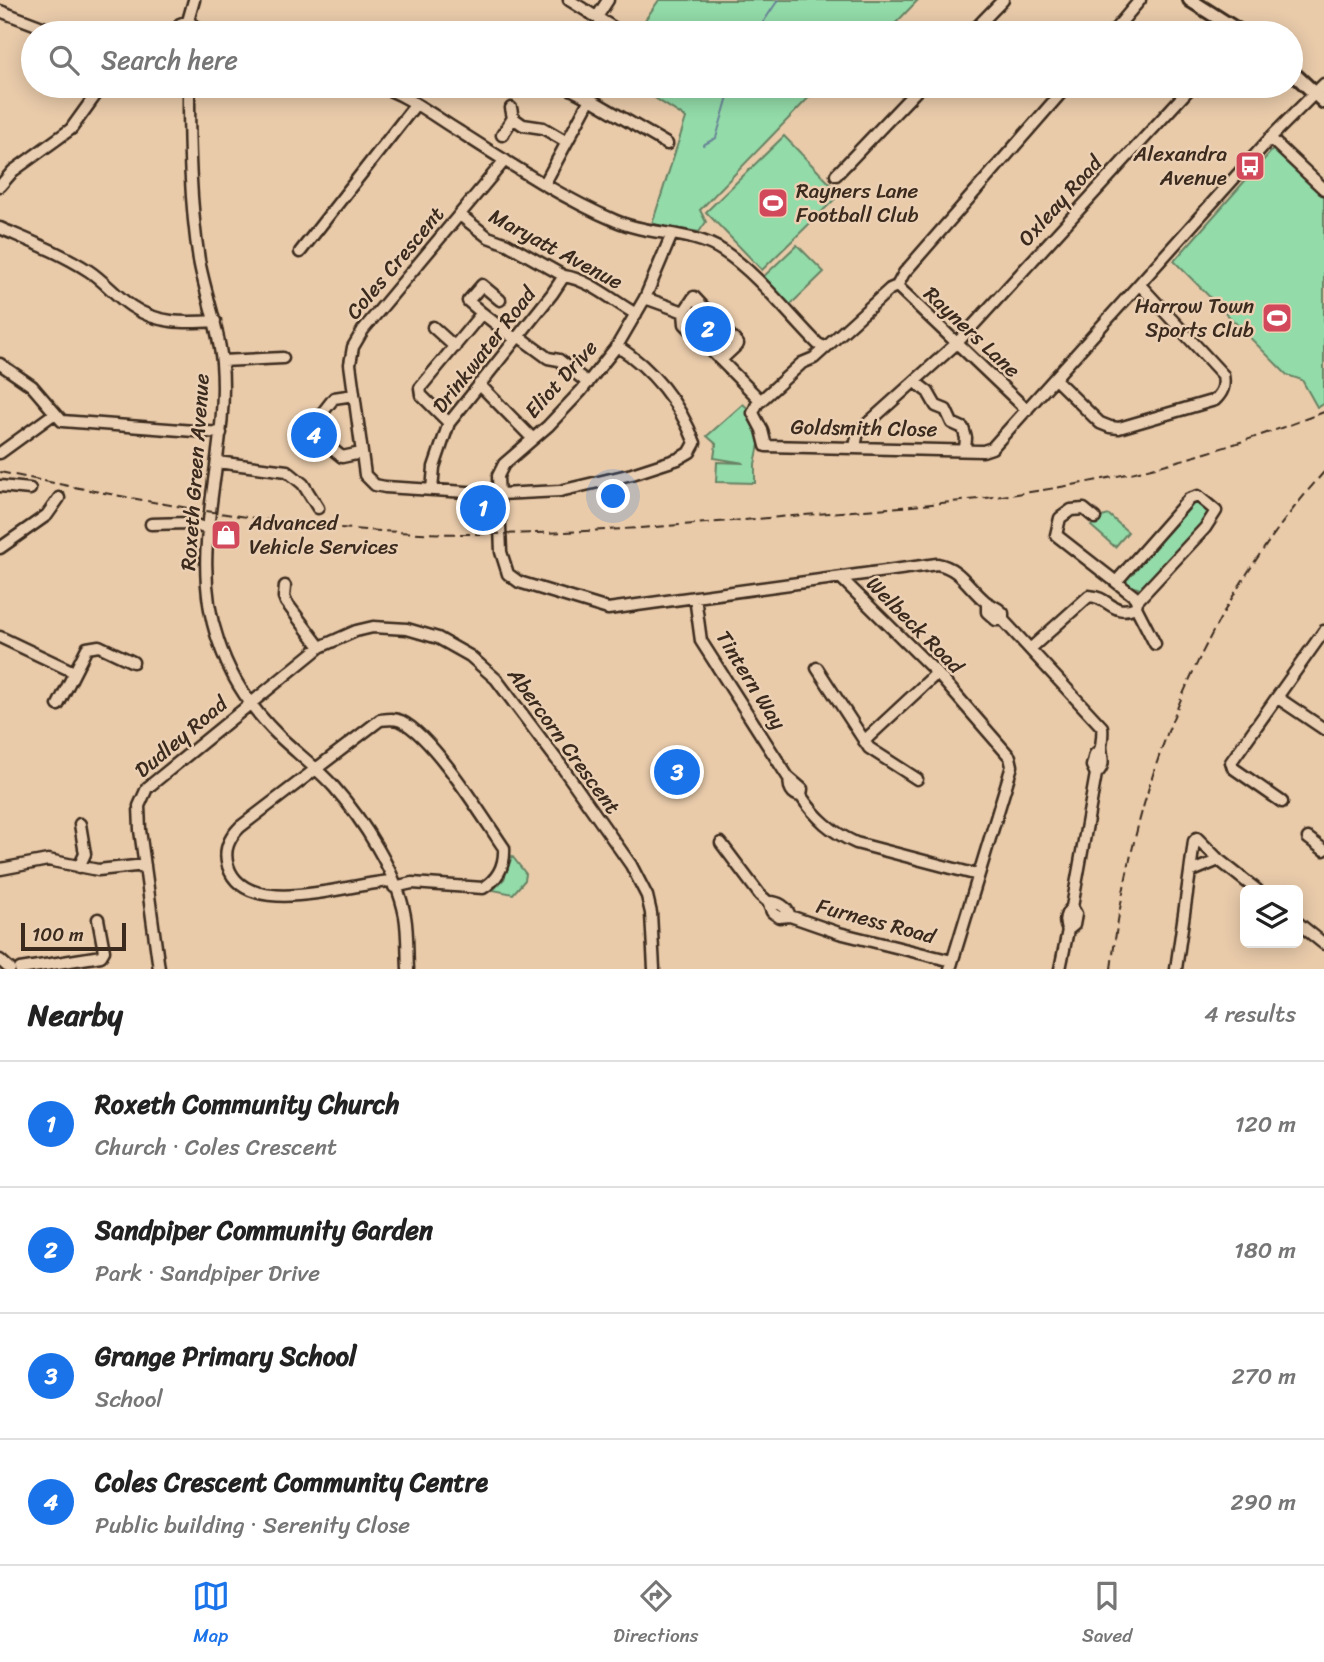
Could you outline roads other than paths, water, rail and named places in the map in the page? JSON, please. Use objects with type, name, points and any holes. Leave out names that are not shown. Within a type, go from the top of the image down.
[{"type":"main road","points":[[1189,0],[1221,21]]},
{"type":"main road","points":[[1303,82],[1324,102]]},
{"type":"street","points":[[188,21],[194,0]]},
{"type":"street","points":[[569,0],[603,21]]},
{"type":"street","points":[[597,17],[608,0]]},
{"type":"street","points":[[983,21],[1003,0]]},
{"type":"street","points":[[1122,21],[1140,0]]},
{"type":"street","points":[[0,11],[26,21]]},
{"type":"street","points":[[1027,410],[1270,138],[1324,84]]},
{"type":"street","points":[[0,186],[13,171],[71,129],[93,98]]},
{"type":"street","name":"Roxeth Green Avenue","points":[[189,98],[192,204],[200,262],[222,361],[221,433],[208,529],[205,592],[211,619],[226,662],[251,704],[281,738],[334,787],[370,836],[405,917],[408,969]]},
{"type":"street","points":[[405,98],[505,160],[620,223],[706,242],[731,257],[824,347]]},
{"type":"street","points":[[836,175],[910,98]]},
{"type":"street","points":[[897,286],[904,274],[1057,98]]},
{"type":"street","name":"Oxleay Road","points":[[855,447],[858,432],[957,343],[1181,98]]},
{"type":"street","points":[[545,183],[590,99],[667,144]]},
{"type":"street","points":[[300,252],[416,104]]},
{"type":"street","points":[[502,135],[512,113],[523,125],[543,128],[567,142]]},
{"type":"street","points":[[1270,138],[1324,189]]},
{"type":"street","name":"Coles Crescent","points":[[505,160],[363,330],[353,347],[350,364],[365,475],[374,485],[499,494],[561,492],[632,474],[678,459],[690,452],[695,443],[675,402],[641,361],[617,346]]},
{"type":"street","name":"Maryatt Avenue","points":[[460,215],[488,237],[603,293],[636,314]]},
{"type":"street","points":[[0,228],[68,258],[92,273],[131,306],[153,318],[178,323],[215,321]]},
{"type":"street","name":"Maryatt Avenue","points":[[652,284],[671,234]]},
{"type":"street","name":"Drinkwater Road","points":[[432,489],[434,467],[449,423],[552,295],[564,276]]},
{"type":"street","name":"Eliot Drive","points":[[499,494],[498,476],[504,464],[533,439],[588,383],[617,346],[652,284]]},
{"type":"street","points":[[500,300],[482,285],[468,301],[516,338],[548,358],[559,360],[588,383]]},
{"type":"street","points":[[1055,379],[1100,423],[1119,428],[1215,400],[1222,392],[1223,375],[1140,285]]},
{"type":"street","name":"Rayners Lane","points":[[761,401],[802,363],[814,358],[890,289],[897,286],[1027,410]]},
{"type":"street","points":[[722,359],[738,344],[694,297],[684,313],[685,324],[761,401]]},
{"type":"street","points":[[645,298],[684,313]]},
{"type":"street","points":[[449,423],[421,395],[420,388],[482,313]]},
{"type":"street","points":[[433,327],[454,347]]},
{"type":"street","points":[[222,361],[283,358]]},
{"type":"street","points":[[1,366],[32,386],[62,421],[221,433]]},
{"type":"street","points":[[915,382],[929,392],[936,406],[946,410],[953,423],[963,428],[966,438],[963,449]]},
{"type":"street","points":[[480,384],[533,439]]},
{"type":"street","points":[[354,396],[334,398],[309,430],[342,457],[361,453]]},
{"type":"street","name":"Goldsmith Close","points":[[761,401],[753,413],[762,429],[766,446],[985,451],[992,448],[1027,410]]},
{"type":"street","points":[[0,453],[55,413]]},
{"type":"street","points":[[218,462],[287,471],[303,484],[318,508]]},
{"type":"street","points":[[0,486],[30,489]]},
{"type":"street","name":"Welbeck Road","points":[[499,494],[501,552],[508,574],[520,582],[608,609],[841,578],[937,673],[1010,757],[1012,766],[951,965]]},
{"type":"street","points":[[1030,649],[1089,596],[1097,597],[1116,610],[1123,611],[1136,604],[1210,522],[1216,511],[1198,496],[1189,499],[1116,582]]},
{"type":"street","points":[[0,548],[47,515],[59,498]]},
{"type":"street","points":[[1095,518],[1084,509],[1071,510],[1060,517],[1056,535],[1134,596],[1155,644]]},
{"type":"street","points":[[151,524],[197,524],[208,529]]},
{"type":"street","points":[[841,578],[937,564],[947,566],[957,572],[987,604],[988,612],[996,620],[1003,620],[1102,727],[1101,749],[1095,754],[1092,766],[1097,774],[1072,907],[1066,913],[1064,923],[1068,930],[1060,969]]},
{"type":"street","points":[[860,596],[867,573]]},
{"type":"street","points":[[285,586],[286,602],[320,647]]},
{"type":"street","name":"Tintern Way","points":[[695,597],[701,641],[790,779],[791,790],[801,796],[821,822],[838,835],[856,843],[978,875]]},
{"type":"street","name":"Abercorn Crescent","points":[[251,704],[320,647],[373,626],[413,630],[438,638],[470,656],[488,670],[560,764],[631,865],[647,896],[651,913],[654,969]]},
{"type":"street","points":[[1282,802],[1233,768],[1231,762],[1324,631]]},
{"type":"street","points":[[0,637],[74,672]]},
{"type":"street","points":[[58,705],[87,648],[99,646],[134,662]]},
{"type":"street","points":[[817,668],[874,753],[917,779]]},
{"type":"street","points":[[864,741],[937,673]]},
{"type":"street","points":[[1278,698],[1324,729]]},
{"type":"street","name":"Dudley Road","points":[[159,969],[139,806],[147,788],[251,704]]},
{"type":"street","points":[[394,719],[402,722],[436,753],[504,848],[505,859],[499,873],[483,888],[393,884],[275,896],[248,890],[234,877],[226,858],[226,850],[232,835],[316,769],[380,720],[394,719]]},
{"type":"street","points":[[79,867],[85,853],[80,824]]},
{"type":"street","points":[[1176,969],[1194,841],[1197,838],[1251,885]]},
{"type":"street","points":[[1308,838],[1324,850]]},
{"type":"street","name":"Furness Road","points":[[722,843],[768,902],[772,912],[951,965]]},
{"type":"street","points":[[1,869],[48,860],[98,870],[145,865]]},
{"type":"street","points":[[1190,872],[1219,860]]},
{"type":"street","points":[[20,969],[101,956],[104,948],[98,919]]},
{"type":"street","points":[[1303,927],[1324,944]]},
{"type":"street","points":[[0,960],[10,969]]},
{"type":"waterway","points":[[764,21],[778,0]]},
{"type":"waterway","points":[[703,145],[716,138],[728,98]]},
{"type":"railway","points":[[0,472],[182,507],[320,526],[421,533],[585,531],[915,506],[1062,487],[1184,459],[1324,412]]},
{"type":"railway","points":[[1111,969],[1136,833],[1155,767],[1179,704],[1207,643],[1241,583],[1280,526],[1324,472]]},
{"type":"place","name":"Alexandra Avenue","points":[[1250,166]]},
{"type":"place","name":"Rayners Lane Football Club","points":[[773,203]]},
{"type":"place","name":"Harrow Town Sports Club","points":[[1277,318]]},
{"type":"place","name":"Sandpiper Community Garden","points":[[708,329]]},
{"type":"place","name":"Coles Crescent Community Centre","points":[[314,435]]},
{"type":"place","name":"Roxeth Community Church","points":[[483,508]]},
{"type":"place","name":"Advanced Vehicle Services","points":[[226,535]]},
{"type":"place","name":"Grange Primary School","points":[[677,772]]}]
